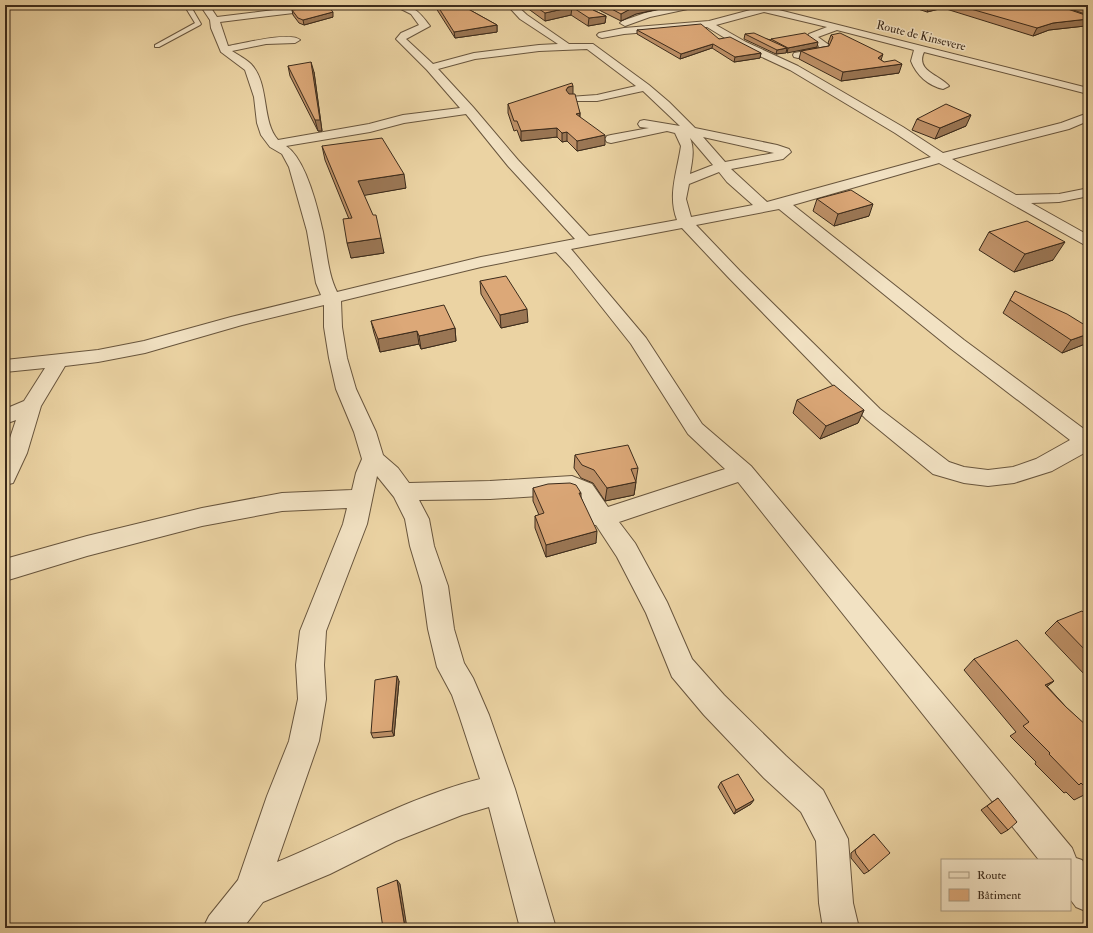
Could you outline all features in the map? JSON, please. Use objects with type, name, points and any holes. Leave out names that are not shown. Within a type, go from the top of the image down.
[{"type":"street","points":[[5,6],[15,5]]},
{"type":"street","points":[[204,5],[215,20],[217,33],[225,50],[250,70],[260,96],[263,123],[267,135],[275,144],[287,152],[296,167],[315,231],[324,283],[332,300],[333,327],[338,358],[346,389],[365,432],[373,459],[390,474],[403,492],[417,519],[422,546],[435,586],[441,629],[451,667],[463,688],[474,715],[499,789],[538,928]]},
{"type":"street","points":[[215,20],[336,5]]},
{"type":"street","points":[[396,5],[414,12],[425,26],[404,35],[401,39],[431,68],[469,110],[513,163],[586,242]]},
{"type":"street","points":[[511,5],[529,23],[555,37],[566,46]]},
{"type":"street","points":[[589,46],[593,41],[616,24],[694,5]]},
{"type":"street","name":"Route de Kinsevere","points":[[749,5],[1088,91]]},
{"type":"street","points":[[602,35],[624,31],[709,24],[764,9],[790,5],[859,22]]},
{"type":"street","points":[[709,24],[742,44],[798,70],[899,130],[941,158],[1088,241]]},
{"type":"street","points":[[776,59],[822,51],[824,45],[812,38],[812,36],[834,27]]},
{"type":"street","points":[[225,50],[266,41],[295,40]]},
{"type":"street","points":[[431,68],[459,60],[492,54],[566,46],[589,46],[645,87],[665,104],[681,131],[687,146],[683,181],[678,199],[686,223],[734,274],[873,414],[941,468],[964,475],[988,478],[1014,474],[1044,465],[1087,442],[773,206],[732,179],[722,167],[681,131],[654,130],[632,136],[611,139]]},
{"type":"street","points":[[920,49],[916,60],[925,76],[943,86]]},
{"type":"street","points":[[905,63],[916,60]]},
{"type":"street","points":[[573,99],[598,98],[645,87]]},
{"type":"street","points":[[275,144],[370,128],[403,119],[469,110]]},
{"type":"street","points":[[5,366],[98,356],[145,347],[237,322],[332,300],[481,262],[773,206],[941,158],[1074,123],[1088,117]]},
{"type":"street","points":[[1074,123],[1088,130]]},
{"type":"street","points":[[644,124],[730,138],[784,152],[778,156],[722,167],[683,181]]},
{"type":"street","points":[[1013,199],[1059,198],[1084,193]]},
{"type":"street","points":[[560,247],[576,264],[639,342],[648,358],[696,429],[743,472],[788,529],[987,767],[1059,859]]},
{"type":"street","points":[[5,477],[16,453],[31,406],[58,360]]},
{"type":"street","points":[[5,417],[31,406]]},
{"type":"street","points":[[221,928],[251,890],[283,796],[304,741],[312,699],[310,665],[312,631],[355,524],[367,473],[373,459]]},
{"type":"street","points":[[602,518],[708,482],[743,472]]},
{"type":"street","points":[[403,492],[490,490],[572,485],[584,490],[630,557],[658,610],[682,668],[714,706],[775,767],[812,801],[832,839],[836,903],[841,928]]},
{"type":"street","points":[[5,570],[87,546],[209,516],[282,502],[360,499]]},
{"type":"street","points":[[251,890],[318,862],[387,828],[462,799],[499,789]]},
{"type":"street","points":[[1071,873],[1088,895]]},
{"type":"lane","points":[[157,46],[198,24],[187,5]]},
{"type":"building","points":[[437,5],[461,5],[497,25],[454,32]]},
{"type":"building","points":[[533,5],[588,5],[593,10],[606,16],[589,18],[572,7],[545,13]]},
{"type":"building","points":[[604,5],[643,5],[636,6],[621,14]]},
{"type":"building","points":[[957,5],[1056,5],[1088,16],[1088,19],[1053,23],[1037,28]]},
{"type":"building","points":[[328,6],[333,12],[303,20],[298,18],[292,10]]},
{"type":"building","points":[[701,24],[719,39],[730,37],[761,53],[735,57],[713,44],[681,54],[637,30]]},
{"type":"building","points":[[754,33],[787,48],[777,50],[745,34]]},
{"type":"building","points":[[805,33],[818,42],[788,48],[771,39]]},
{"type":"building","points":[[840,33],[883,54],[878,58],[884,62],[895,60],[902,64],[843,72],[801,51],[829,46],[833,37],[831,35]]},
{"type":"building","points":[[311,62],[320,120],[315,120],[288,66]]},
{"type":"building","points":[[572,83],[573,86],[568,87],[566,90],[569,94],[575,94],[580,113],[576,114],[605,135],[577,141],[567,132],[562,133],[557,128],[521,131],[517,121],[514,121],[508,104]]},
{"type":"building","points":[[946,104],[971,115],[940,128],[917,119]]},
{"type":"building","points":[[382,138],[404,174],[358,181],[373,215],[376,215],[381,238],[347,243],[343,219],[352,218],[322,146]]},
{"type":"building","points":[[851,190],[873,204],[838,214],[817,199]]},
{"type":"building","points":[[1027,221],[1065,242],[1025,254],[989,232]]},
{"type":"building","points":[[506,276],[527,309],[500,315],[480,281]]},
{"type":"building","points":[[1015,291],[1067,314],[1088,327],[1088,334],[1071,340],[1010,300]]},
{"type":"building","points":[[444,305],[455,328],[419,336],[417,331],[378,339],[371,321]]},
{"type":"building","points":[[834,385],[864,410],[826,426],[797,400]]},
{"type":"building","points":[[628,445],[638,468],[631,469],[636,482],[607,488],[594,470],[582,465],[575,455]]},
{"type":"building","points":[[570,483],[576,485],[581,493],[579,493],[597,531],[546,545],[535,516],[544,513],[533,488],[548,484]]},
{"type":"building","points":[[1082,611],[1088,617],[1088,653],[1057,621]]},
{"type":"building","points":[[1017,640],[1054,681],[1045,685],[1066,707],[1087,726],[1088,725],[1088,790],[1081,783],[1079,785],[1023,726],[1029,722],[974,659]]},
{"type":"building","points":[[397,676],[392,731],[371,733],[375,680]]},
{"type":"building","points":[[738,774],[754,800],[736,810],[721,782]]},
{"type":"building","points":[[998,798],[1017,822],[1008,830],[987,806]]},
{"type":"building","points":[[874,834],[890,853],[869,871],[856,854],[855,850]]},
{"type":"building","points":[[397,880],[405,928],[383,928],[377,888]]}]
